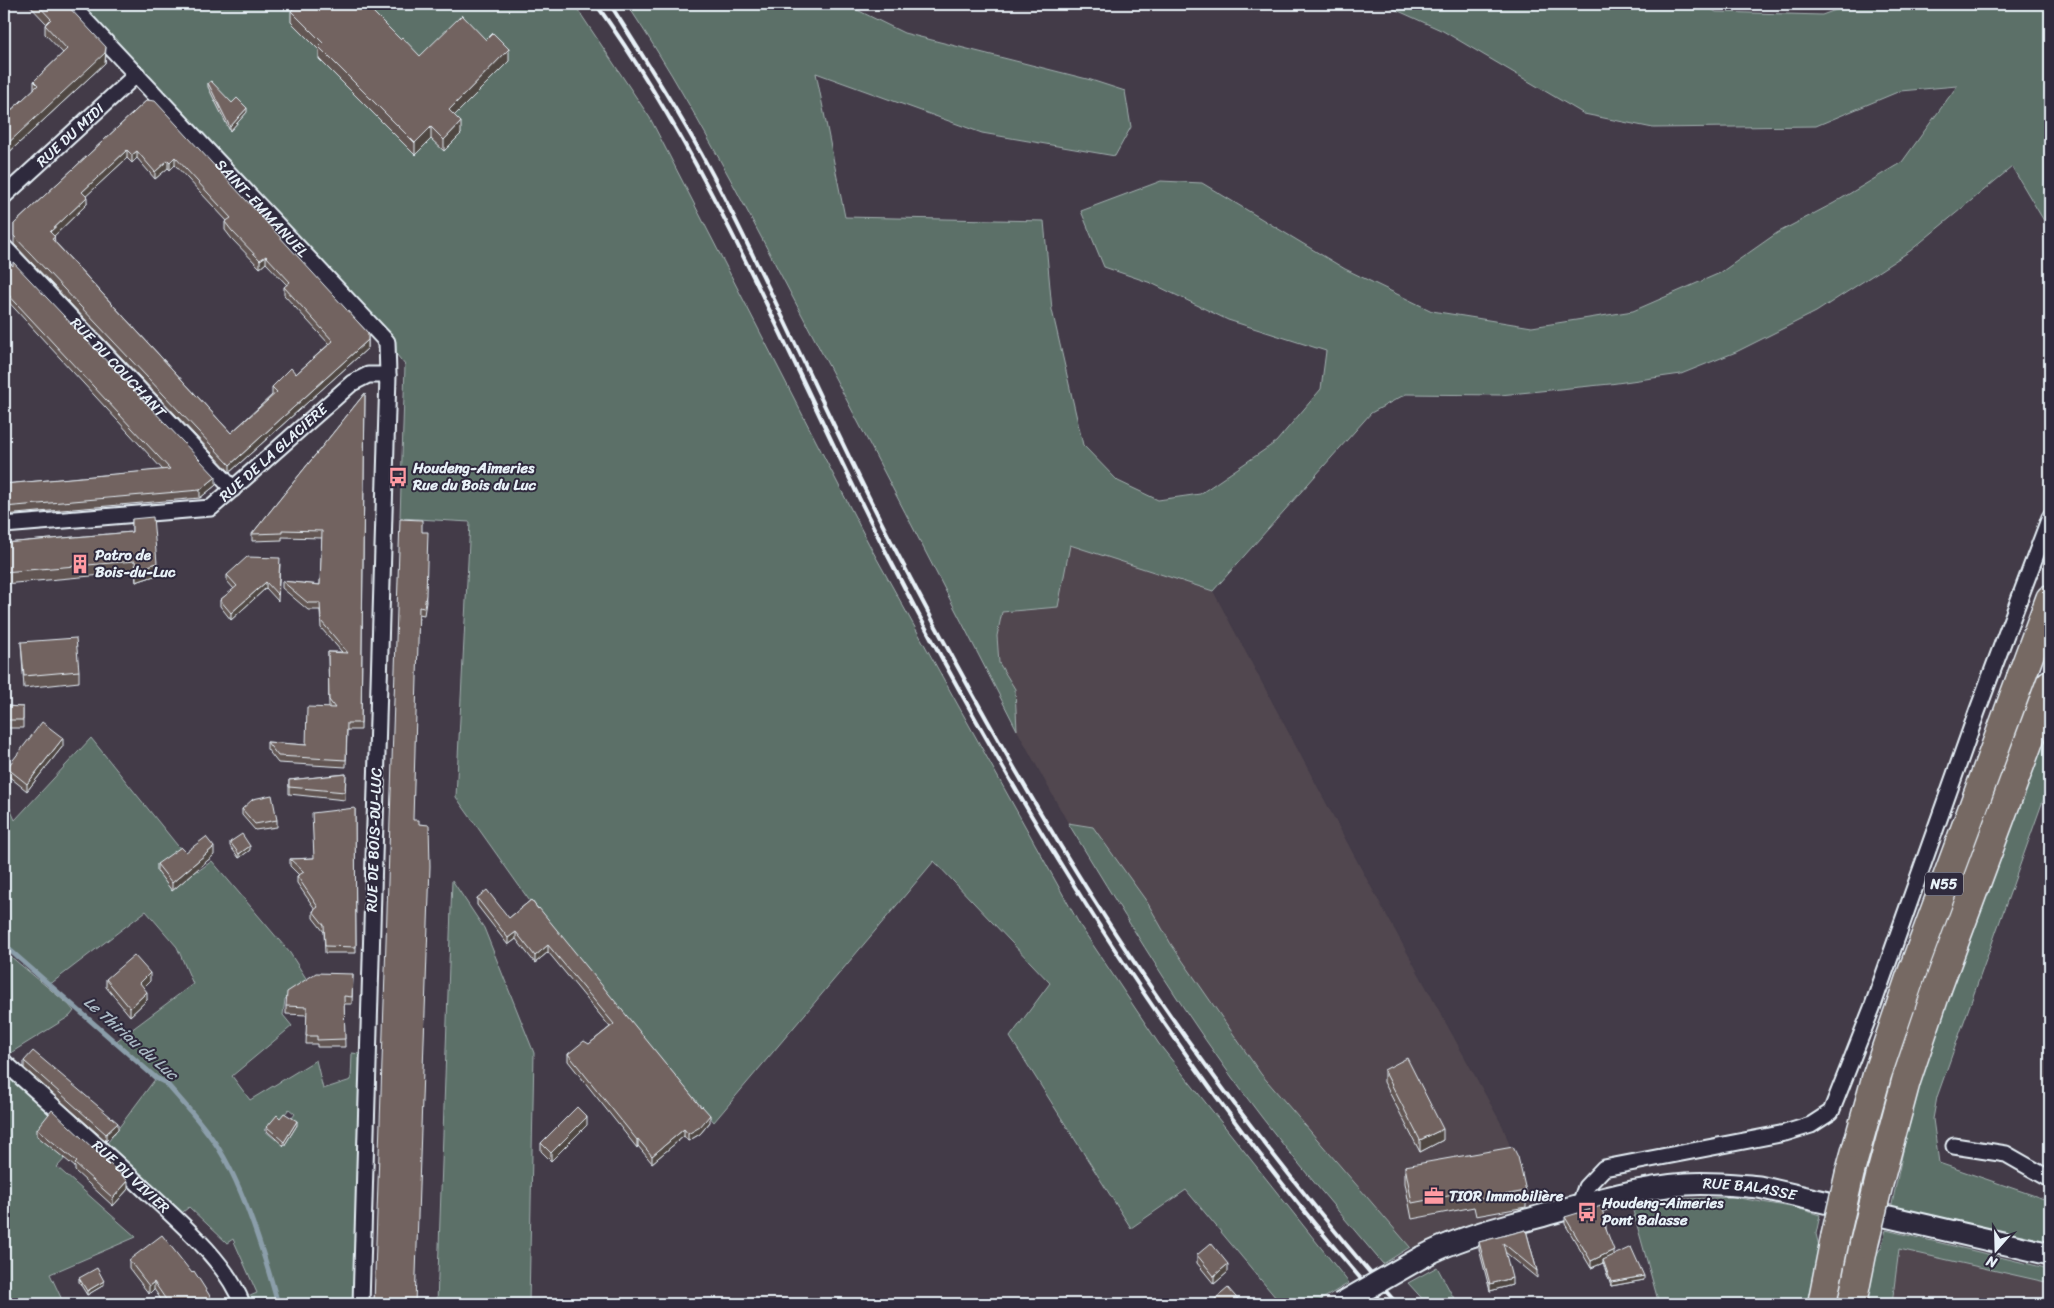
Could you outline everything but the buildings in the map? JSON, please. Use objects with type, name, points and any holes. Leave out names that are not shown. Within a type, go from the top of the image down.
[{"type":"highway","name":"N55","points":[[1822,1304],[1834,1238],[1877,1075],[1910,978],[2050,599]]},
{"type":"highway","name":"N55","points":[[1852,1304],[1864,1244],[1906,1081],[1938,986],[2050,684]]},
{"type":"street","name":"SAINT-EMMANUEL","points":[[70,4],[387,342]]},
{"type":"street","name":"RUE DU MIDI","points":[[4,196],[136,74]]},
{"type":"street","name":"RUE DU COUCHANT","points":[[4,247],[233,489]]},
{"type":"street","name":"RUE DE BOIS-DU-LUC","points":[[361,1304],[388,375],[387,342]]},
{"type":"street","name":"RUE DE LA GLACIÈRE","points":[[4,525],[211,508],[352,383],[368,375],[388,375]]},
{"type":"street","points":[[1580,1204],[1586,1187],[1604,1168],[1785,1133],[1811,1125],[1831,1112],[1872,1008],[1976,712],[2050,517]]},
{"type":"street","name":"RUE DU VIVIER","points":[[4,1062],[176,1218],[230,1279],[242,1304]]},
{"type":"street","points":[[1954,1146],[2006,1154],[2050,1178]]},
{"type":"street","name":"RUE BALASSE","points":[[1340,1304],[1441,1247],[1474,1235],[1580,1204],[1628,1193],[1685,1184],[1717,1183],[1759,1187],[2050,1254]]},
{"type":"shaded area","points":[[1070,545],[1213,591],[1365,876],[1503,1127],[1536,1218],[1441,1247],[1410,1247],[1261,1074],[1171,944],[1147,902],[1093,827],[1068,823],[1017,730],[1015,689],[999,663],[997,636],[1002,612]]},
{"type":"shaded area","points":[[1886,1230],[2050,1269],[2050,1304],[1863,1304],[1869,1265],[1881,1248]]},
{"type":"green space","points":[[70,4],[574,4],[650,118],[872,550],[1081,927],[1159,1044],[1349,1283],[1314,1304],[1281,1304],[1186,1190],[1131,1228],[1010,1037],[1050,983],[934,861],[714,1122],[539,914],[456,797],[470,522],[400,518],[405,365],[380,334]]},
{"type":"green space","points":[[627,4],[845,4],[904,33],[1091,80],[1125,91],[1131,127],[1115,156],[982,133],[816,73],[845,217],[1044,221],[1052,310],[1083,445],[1118,481],[1158,500],[1200,494],[1276,442],[1321,389],[1326,351],[1228,320],[1151,283],[1104,267],[1081,211],[1161,181],[1202,183],[1345,269],[1432,311],[1532,327],[1633,311],[1720,273],[1777,233],[1834,203],[1902,162],[1957,86],[1900,91],[1816,126],[1653,128],[1584,114],[1443,31],[1383,4],[1702,4],[1716,12],[1822,15],[1852,4],[2050,4],[2050,231],[2012,167],[1910,251],[1816,312],[1736,352],[1681,374],[1610,384],[1500,395],[1406,394],[1371,413],[1213,591],[1070,545],[1058,607],[1002,612],[997,636],[999,663],[1015,689],[1017,730],[877,458],[733,185],[672,75]]},
{"type":"green space","points":[[2050,711],[2050,781],[1937,1097],[1933,1119],[1939,1163],[2050,1201],[2050,1248],[1891,1209],[1914,1098],[1947,991]]},
{"type":"green space","points":[[91,738],[198,871],[212,861],[290,953],[309,983],[285,999],[283,1015],[292,1026],[232,1076],[250,1100],[316,1060],[323,1089],[351,1080],[352,1053],[368,1055],[361,1304],[242,1304],[241,1300],[257,1293],[233,1239],[227,1243],[189,1207],[176,1218],[102,1150],[156,1078],[115,1042],[193,984],[177,947],[146,911],[49,985],[4,945],[4,795],[15,820]],"holes":[[[289,1109],[295,1114],[276,1140],[264,1130],[276,1117],[280,1120]]]},
{"type":"green space","points":[[1068,823],[1093,827],[1147,902],[1171,944],[1261,1074],[1410,1247],[1383,1264],[1283,1144],[1244,1094],[1184,1009]]},
{"type":"green space","points":[[452,880],[484,928],[534,1053],[529,1304],[437,1304]]},
{"type":"green space","points":[[4,951],[74,1011],[70,1016],[4,1057]]},
{"type":"green space","points":[[6,1073],[82,1140],[57,1167],[136,1237],[50,1274],[64,1304],[4,1304],[4,1075]]},
{"type":"green space","points":[[1628,1193],[1664,1200],[1733,1197],[1797,1208],[1820,1215],[1816,1234],[1819,1246],[1809,1304],[1659,1304]]},
{"type":"green space","points":[[1886,1230],[2050,1269],[2050,1283],[1899,1249],[1892,1304],[1863,1304],[1869,1265],[1881,1248]]},
{"type":"green space","points":[[1437,1267],[1457,1304],[1427,1304],[1408,1283]]},
{"type":"waterway","name":"Le Thiriau du Luc","points":[[4,945],[156,1078],[166,1083],[207,1132],[219,1149],[246,1204],[278,1304]]},
{"type":"railway","points":[[596,4],[639,68],[679,135],[716,203],[886,552],[993,750],[1051,848],[1111,944],[1174,1038],[1310,1218],[1383,1304]]},
{"type":"railway","points":[[610,4],[669,98],[710,170],[894,547],[966,682],[1042,815],[1123,945],[1210,1071],[1301,1190],[1397,1304]]},
{"type":"place","name":"Houdeng-Aimeries Rue du Bois du Luc","points":[[398,477]]},
{"type":"place","name":"Patro de Bois-du-Luc","points":[[80,564]]},
{"type":"place","name":"TIOR Immobilière","points":[[1434,1196]]},
{"type":"place","name":"Houdeng-Aimeries Pont Balasse","points":[[1587,1212]]}]
